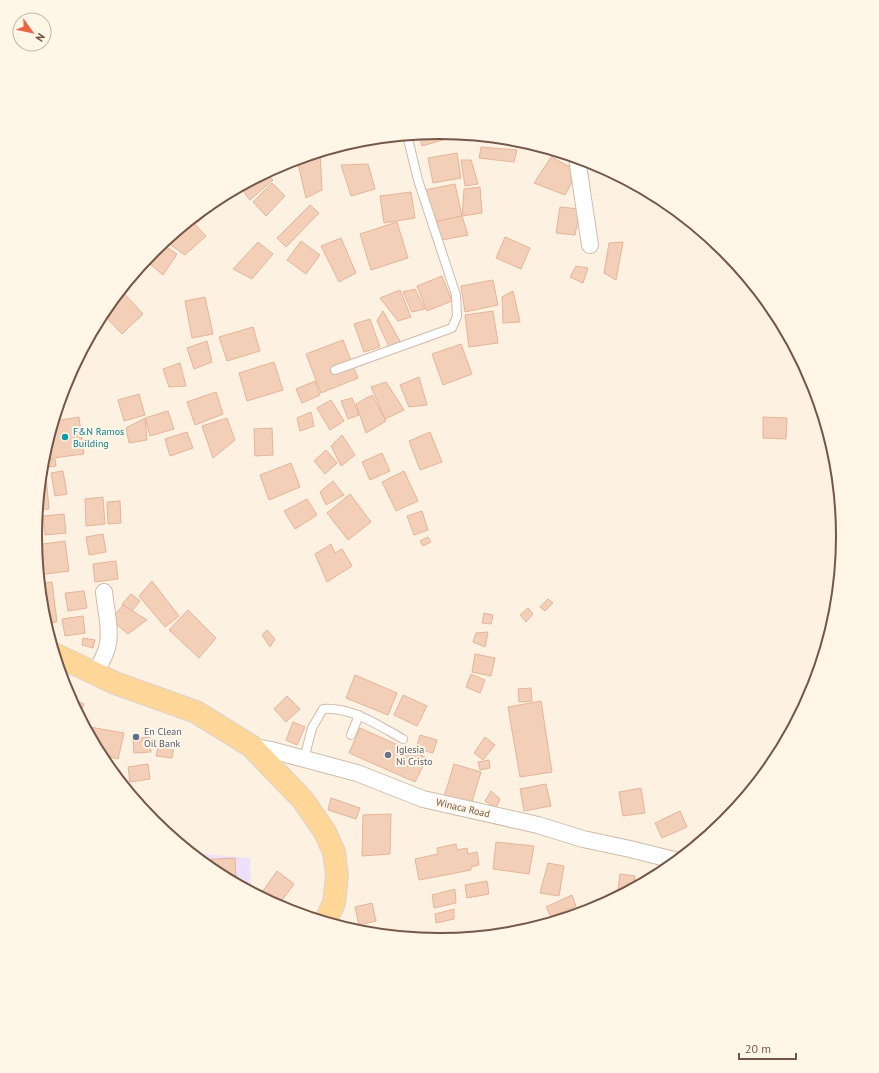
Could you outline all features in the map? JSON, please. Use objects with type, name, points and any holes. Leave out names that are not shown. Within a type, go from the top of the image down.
[{"type":"main road","points":[[61,657],[115,683],[196,712],[251,746],[303,800],[325,832],[334,852],[337,875],[334,903],[327,917]]},
{"type":"street","points":[[578,164],[590,245]]},
{"type":"street","points":[[94,672],[105,658],[109,647],[104,592]]},
{"type":"street","name":"Winaca Road","points":[[251,746],[357,773],[423,799],[538,825],[583,839],[630,848],[671,859]]},
{"type":"lane","points":[[335,370],[452,328],[457,316],[456,295],[418,180],[408,140]]},
{"type":"lane","points":[[304,759],[312,728],[322,709],[336,708],[359,715],[403,738]]},
{"type":"lane","points":[[351,735],[359,715]]},
{"type":"shaded area","points":[[201,854],[250,858],[251,886]]},
{"type":"building","points":[[445,139],[422,146],[420,140]]},
{"type":"building","points":[[481,147],[517,150],[514,162],[479,158]]},
{"type":"building","points":[[457,153],[461,178],[433,183],[428,158]]},
{"type":"building","points":[[551,157],[578,171],[565,195],[534,183]]},
{"type":"building","points":[[320,158],[322,190],[306,198],[298,165]]},
{"type":"building","points":[[461,160],[471,160],[478,184],[465,186]]},
{"type":"building","points":[[368,164],[375,189],[351,196],[341,165]]},
{"type":"building","points":[[270,177],[273,180],[250,200],[243,191]]},
{"type":"building","points":[[272,183],[285,196],[266,216],[253,202]]},
{"type":"building","points":[[455,184],[462,216],[434,222],[425,190]]},
{"type":"building","points":[[480,187],[482,213],[462,216],[464,189]]},
{"type":"building","points":[[411,192],[415,218],[384,223],[380,196]]},
{"type":"building","points":[[310,205],[319,213],[286,247],[277,238]]},
{"type":"building","points":[[560,207],[580,209],[575,235],[556,233]]},
{"type":"building","points":[[462,216],[468,235],[442,240],[434,222]]},
{"type":"building","points":[[397,222],[408,258],[371,270],[360,234]]},
{"type":"building","points":[[195,224],[206,236],[185,255],[170,244]]},
{"type":"building","points":[[505,237],[530,248],[521,269],[496,258]]},
{"type":"building","points":[[341,238],[356,273],[339,282],[321,246]]},
{"type":"building","points":[[301,241],[320,255],[306,274],[287,260]]},
{"type":"building","points":[[258,242],[273,254],[252,279],[233,269]]},
{"type":"building","points":[[623,242],[616,280],[604,273],[609,243]]},
{"type":"building","points":[[167,247],[177,254],[163,275],[150,264]]},
{"type":"building","points":[[576,266],[588,268],[583,283],[570,277]]},
{"type":"building","points":[[442,276],[452,301],[427,311],[417,286]]},
{"type":"building","points":[[493,280],[498,305],[465,312],[461,286]]},
{"type":"building","points":[[415,289],[425,309],[412,312],[403,292]]},
{"type":"building","points":[[400,290],[411,317],[398,321],[380,298]]},
{"type":"building","points":[[513,291],[520,322],[503,323],[502,297]]},
{"type":"building","points":[[125,294],[143,314],[122,334],[107,319]]},
{"type":"building","points":[[205,297],[213,334],[192,338],[185,301]]},
{"type":"building","points":[[383,311],[401,343],[389,347],[377,321]]},
{"type":"building","points":[[493,311],[498,343],[469,347],[465,315]]},
{"type":"building","points":[[370,319],[380,347],[364,352],[354,324]]},
{"type":"building","points":[[253,327],[260,351],[227,361],[219,337]]},
{"type":"building","points":[[343,340],[358,378],[321,393],[306,354]]},
{"type":"building","points":[[207,341],[212,362],[194,369],[187,348]]},
{"type":"building","points":[[461,344],[472,374],[443,385],[432,354]]},
{"type":"building","points":[[274,362],[283,390],[247,401],[239,373]]},
{"type":"building","points":[[180,363],[186,386],[169,387],[163,369]]},
{"type":"building","points":[[419,377],[427,405],[409,407],[400,385]]},
{"type":"building","points":[[315,381],[320,395],[302,403],[296,389]]},
{"type":"building","points":[[386,382],[404,410],[385,419],[371,387]]},
{"type":"building","points":[[216,392],[223,414],[195,425],[187,402]]},
{"type":"building","points":[[139,394],[145,415],[124,421],[118,400]]},
{"type":"building","points":[[372,395],[386,421],[366,433],[356,404]]},
{"type":"building","points":[[352,398],[359,415],[348,419],[341,401]]},
{"type":"building","points":[[331,400],[344,421],[330,430],[317,408]]},
{"type":"building","points":[[168,411],[174,429],[150,436],[145,418]]},
{"type":"building","points":[[311,412],[314,426],[300,431],[297,418]]},
{"type":"building","name":"F&N Ramos Building","points":[[79,417],[84,454],[50,458],[60,420]]},
{"type":"building","points":[[763,417],[787,418],[786,439],[763,438]]},
{"type":"building","points":[[145,418],[147,440],[129,443],[126,428]]},
{"type":"building","points":[[227,418],[235,440],[213,458],[202,426]]},
{"type":"building","points":[[272,428],[273,455],[255,456],[254,429]]},
{"type":"building","points":[[187,432],[193,448],[170,456],[165,439]]},
{"type":"building","points":[[430,432],[442,462],[420,470],[409,441]]},
{"type":"building","points":[[342,435],[355,455],[341,466],[331,446]]},
{"type":"building","points":[[326,450],[337,463],[325,474],[314,461]]},
{"type":"building","points":[[382,453],[390,471],[370,480],[362,462]]},
{"type":"building","points":[[55,459],[56,466],[48,467],[50,460]]},
{"type":"building","points":[[291,463],[300,487],[269,500],[260,475]]},
{"type":"building","points":[[63,471],[67,494],[55,496],[51,473]]},
{"type":"building","points":[[404,471],[418,501],[396,511],[382,482]]},
{"type":"building","points":[[46,479],[49,509],[43,510]]},
{"type":"building","points":[[333,481],[344,495],[326,505],[320,492]]},
{"type":"building","points":[[350,494],[371,522],[348,540],[327,513]]},
{"type":"building","points":[[103,497],[105,524],[86,526],[85,499]]},
{"type":"building","points":[[307,499],[317,515],[295,529],[284,511]]},
{"type":"building","points":[[120,501],[121,523],[108,524],[107,502]]},
{"type":"building","points":[[422,511],[428,530],[414,535],[407,516]]},
{"type":"building","points":[[64,514],[66,533],[45,535],[43,516]]},
{"type":"building","points":[[103,534],[106,552],[89,555],[86,537]]},
{"type":"building","points":[[428,537],[431,542],[423,546],[420,541]]},
{"type":"building","points":[[65,541],[69,571],[44,574],[42,544]]},
{"type":"building","points":[[331,544],[335,553],[342,549],[352,566],[327,582],[315,554]]},
{"type":"building","points":[[116,561],[118,579],[95,582],[93,564]]},
{"type":"building","points":[[152,581],[179,616],[165,627],[139,596]]},
{"type":"building","points":[[52,582],[57,622],[52,622],[45,583]]},
{"type":"building","points":[[84,591],[87,608],[68,611],[65,593]]},
{"type":"building","points":[[131,594],[140,601],[131,612],[122,604]]},
{"type":"building","points":[[548,599],[553,603],[545,611],[540,607]]},
{"type":"building","points":[[123,605],[147,620],[128,634],[111,620]]},
{"type":"building","points":[[528,608],[533,614],[526,622],[520,615]]},
{"type":"building","points":[[188,610],[216,638],[199,658],[169,630]]},
{"type":"building","points":[[484,613],[493,615],[491,624],[482,623]]},
{"type":"building","points":[[83,616],[85,633],[65,636],[62,619]]},
{"type":"building","points":[[267,630],[275,639],[270,647],[262,635]]},
{"type":"building","points":[[488,632],[485,647],[473,642],[476,633]]},
{"type":"building","points":[[83,638],[95,640],[93,648],[82,645]]},
{"type":"building","points":[[475,654],[495,658],[491,676],[472,672]]},
{"type":"building","points":[[471,674],[485,680],[480,693],[466,687]]},
{"type":"building","points":[[355,675],[397,693],[388,715],[346,698]]},
{"type":"building","points":[[531,688],[532,701],[519,702],[518,689]]},
{"type":"building","points":[[403,695],[427,706],[417,726],[394,715]]},
{"type":"building","points":[[287,696],[300,709],[286,722],[274,709]]},
{"type":"building","points":[[541,701],[552,772],[520,777],[508,707]]},
{"type":"building","points":[[78,702],[84,704],[82,709]]},
{"type":"building","points":[[293,722],[305,727],[297,745],[286,740]]},
{"type":"building","points":[[91,727],[124,733],[118,759],[109,757]]},
{"type":"building","name":"Iglesia Ni Cristo","points":[[360,728],[427,758],[415,782],[349,753]]},
{"type":"building","points":[[420,735],[437,740],[433,753],[416,749]]},
{"type":"building","points":[[150,737],[151,752],[134,753],[133,739]]},
{"type":"building","points":[[485,737],[495,745],[483,760],[474,753]]},
{"type":"building","points":[[159,742],[174,745],[172,758],[156,756]]},
{"type":"building","points":[[489,760],[490,768],[480,770],[478,762]]},
{"type":"building","points":[[148,764],[150,779],[130,782],[128,767]]},
{"type":"building","points":[[454,764],[481,772],[471,805],[444,797]]},
{"type":"building","points":[[546,784],[551,806],[524,811],[520,789]]},
{"type":"building","points":[[641,788],[645,813],[623,816],[619,792]]},
{"type":"building","points":[[491,791],[500,799],[496,808],[485,801]]},
{"type":"building","points":[[331,798],[360,808],[356,819],[328,810]]},
{"type":"building","points":[[680,811],[687,827],[662,838],[655,823]]},
{"type":"building","points":[[391,814],[390,854],[362,856],[363,815]]},
{"type":"building","points":[[496,842],[534,846],[529,874],[493,869]]},
{"type":"building","points":[[456,844],[457,850],[467,848],[468,854],[477,852],[479,865],[471,867],[471,870],[419,880],[415,859],[438,854],[437,848]]},
{"type":"building","points":[[235,858],[236,878],[219,867],[209,860]]},
{"type":"building","points":[[548,863],[564,866],[559,896],[540,893]]},
{"type":"building","points":[[277,871],[294,884],[281,901],[263,891]]},
{"type":"building","points":[[620,874],[635,876],[634,883],[622,890],[618,889]]},
{"type":"building","points":[[487,881],[489,894],[467,898],[465,885]]},
{"type":"building","points":[[455,889],[456,903],[434,908],[432,895]]},
{"type":"building","points":[[572,895],[576,906],[551,917],[546,907]]},
{"type":"building","points":[[372,903],[376,921],[359,925],[355,907]]},
{"type":"building","points":[[454,909],[454,919],[436,923],[435,914]]},
{"type":"place","name":"F&N Ramos Building","points":[[65,437]]},
{"type":"place","name":"En Clean Oil Bank","points":[[136,737]]},
{"type":"place","name":"Iglesia Ni Cristo","points":[[388,755]]}]
